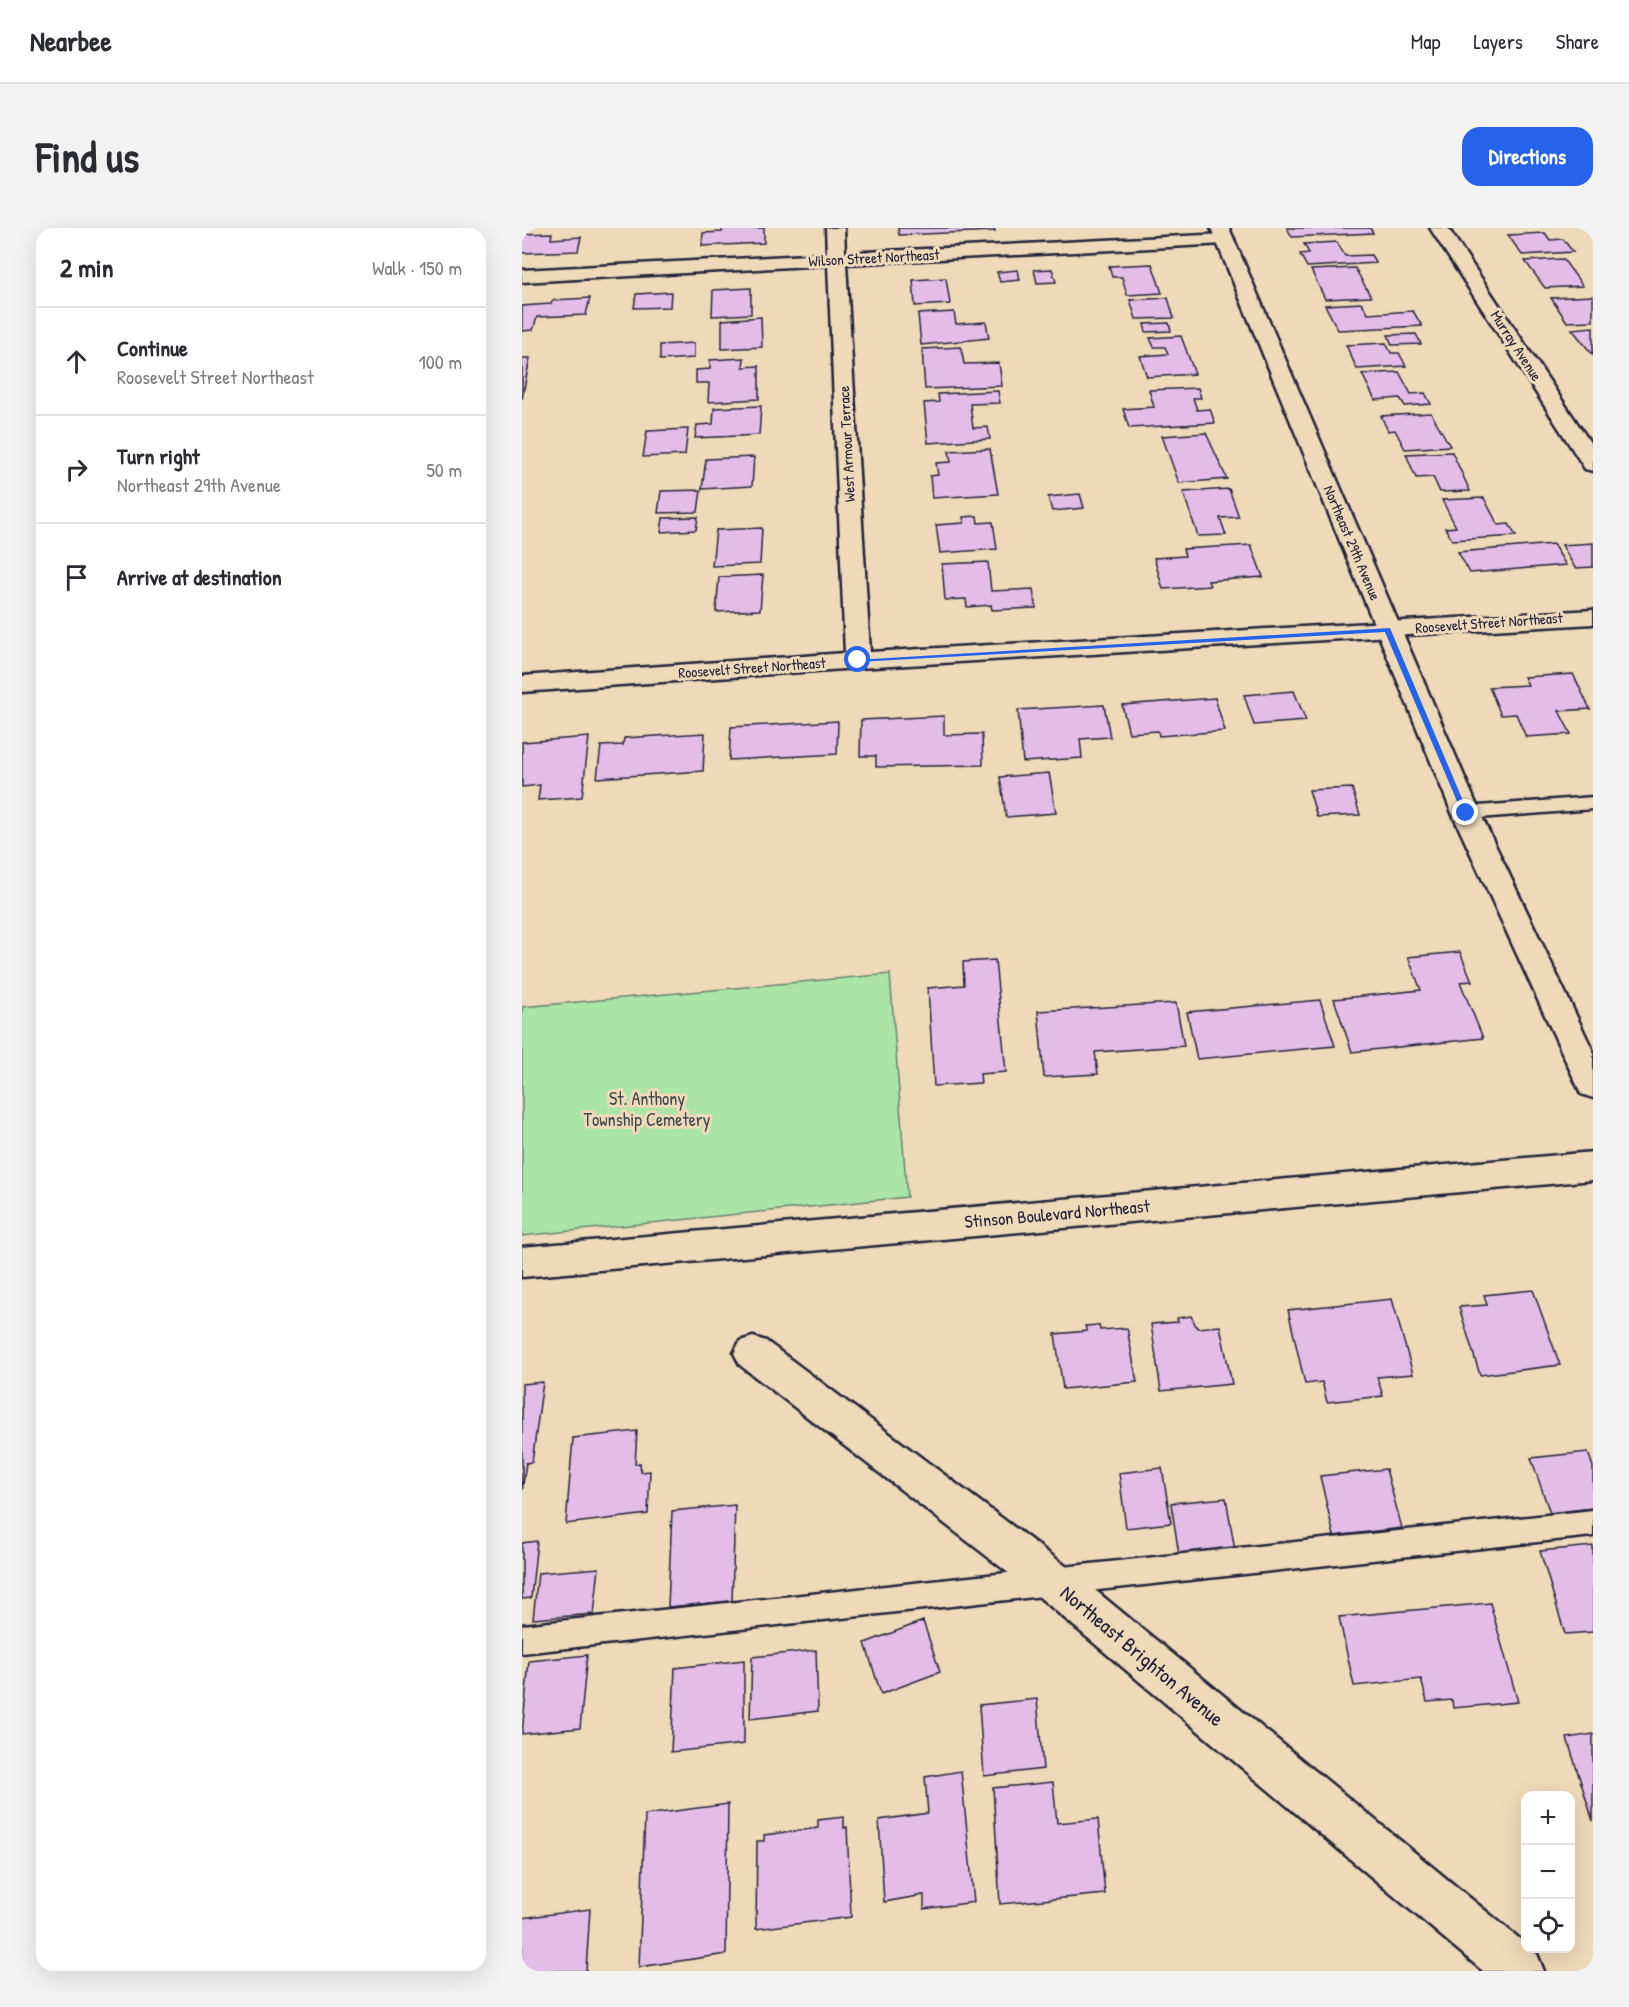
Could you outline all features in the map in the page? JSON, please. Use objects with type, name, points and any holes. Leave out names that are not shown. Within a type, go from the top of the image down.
[{"type":"street","name":"West Armour Terrace","points":[[835,228],[858,660]]},
{"type":"street","name":"Murray Avenue","points":[[1439,228],[1593,464]]},
{"type":"street","name":"Wilson Street Northeast","points":[[522,276],[837,260],[1223,234]]},
{"type":"street","name":"Northeast 29th Avenue","points":[[1223,234],[1466,813],[1593,1085]]},
{"type":"street","name":"Roosevelt Street Northeast","points":[[522,684],[858,660],[1593,616]]},
{"type":"street","name":"Stinson Boulevard Northeast","points":[[522,1262],[1593,1166]]},
{"type":"street","name":"Northeast Brighton Avenue","points":[[753,1353],[1052,1581],[1520,1971]]},
{"type":"lane","points":[[1466,813],[1593,804]]},
{"type":"lane","points":[[522,1639],[1593,1523]]},
{"type":"green space","name":"St. Anthony Township Cemetery","points":[[890,974],[907,1197],[522,1236],[522,1007]]},
{"type":"building","points":[[723,228],[764,228],[764,243],[702,246],[703,233],[722,232]]},
{"type":"building","points":[[898,228],[994,228],[995,231],[899,235]]},
{"type":"building","points":[[1287,228],[1370,228],[1373,233],[1292,237]]},
{"type":"building","points":[[552,233],[551,239],[581,237],[578,251],[522,253],[522,234]]},
{"type":"building","points":[[1545,233],[1550,240],[1563,239],[1573,252],[1522,255],[1508,235]]},
{"type":"building","points":[[1337,242],[1345,256],[1371,255],[1376,263],[1307,267],[1300,254],[1309,253],[1304,244]]},
{"type":"building","points":[[1563,259],[1583,286],[1545,288],[1525,261]]},
{"type":"building","points":[[1152,264],[1162,293],[1127,295],[1122,277],[1112,277],[1109,266]]},
{"type":"building","points":[[1355,268],[1371,297],[1325,299],[1311,270]]},
{"type":"building","points":[[1052,269],[1056,282],[1037,283],[1034,270]]},
{"type":"building","points":[[1018,270],[1020,280],[1000,282],[997,272]]},
{"type":"building","points":[[946,278],[950,304],[915,306],[913,280]]},
{"type":"building","points":[[751,288],[751,314],[712,316],[713,290]]},
{"type":"building","points":[[671,292],[670,307],[634,308],[636,294]]},
{"type":"building","points":[[1593,296],[1593,321],[1567,322],[1551,298]]},
{"type":"building","points":[[590,298],[586,315],[537,317],[533,330],[522,331],[522,306],[551,304],[553,300]]},
{"type":"building","points":[[1168,298],[1174,318],[1136,319],[1130,300]]},
{"type":"building","points":[[1362,303],[1368,314],[1413,311],[1422,326],[1338,330],[1325,305]]},
{"type":"building","points":[[954,312],[956,324],[986,322],[989,338],[921,345],[918,314]]},
{"type":"building","points":[[761,317],[762,347],[722,349],[722,320]]},
{"type":"building","points":[[1169,323],[1171,331],[1146,332],[1144,324]]},
{"type":"building","points":[[1593,327],[1593,354],[1592,354],[1572,329]]},
{"type":"building","points":[[1416,334],[1421,344],[1392,345],[1388,335]]},
{"type":"building","points":[[1181,336],[1195,374],[1147,377],[1140,356],[1168,354],[1165,347],[1154,347],[1150,338]]},
{"type":"building","points":[[694,343],[694,358],[660,360],[660,345]]},
{"type":"building","points":[[1386,343],[1391,353],[1399,353],[1406,366],[1357,369],[1346,345]]},
{"type":"building","points":[[961,347],[964,364],[999,363],[1002,386],[925,389],[922,349]]},
{"type":"building","points":[[522,358],[530,358],[522,399]]},
{"type":"building","points":[[744,358],[743,367],[759,366],[759,399],[708,402],[709,383],[696,383],[696,370],[710,369],[710,360]]},
{"type":"building","points":[[1399,372],[1411,394],[1425,393],[1431,404],[1405,406],[1400,398],[1375,400],[1362,374]]},
{"type":"building","points":[[1198,388],[1201,398],[1193,398],[1197,410],[1210,409],[1215,423],[1129,428],[1123,409],[1154,407],[1149,390]]},
{"type":"building","points":[[998,391],[1000,403],[970,404],[973,428],[988,427],[990,439],[928,443],[924,403],[939,402],[938,394]]},
{"type":"building","points":[[761,406],[759,435],[695,438],[697,425],[713,424],[714,408]]},
{"type":"building","points":[[1431,413],[1450,446],[1405,449],[1395,430],[1388,431],[1381,416]]},
{"type":"building","points":[[688,429],[685,455],[643,457],[647,431]]},
{"type":"building","points":[[1206,433],[1227,479],[1179,483],[1162,436]]},
{"type":"building","points":[[990,449],[998,494],[932,498],[930,476],[938,475],[936,463],[951,462],[949,451]]},
{"type":"building","points":[[1452,452],[1470,491],[1440,492],[1433,477],[1416,478],[1406,454]]},
{"type":"building","points":[[754,457],[752,486],[702,489],[706,459]]},
{"type":"building","points":[[1229,489],[1239,517],[1220,518],[1226,535],[1198,536],[1183,492]]},
{"type":"building","points":[[701,490],[698,512],[658,513],[661,491]]},
{"type":"building","points":[[1080,494],[1084,508],[1052,511],[1048,497]]},
{"type":"building","points":[[1484,498],[1498,525],[1509,524],[1516,536],[1452,540],[1445,528],[1456,527],[1442,500]]},
{"type":"building","points":[[977,516],[978,523],[993,522],[997,549],[940,553],[936,525],[964,523],[963,517]]},
{"type":"building","points":[[698,517],[696,530],[661,532],[663,518]]},
{"type":"building","points":[[762,528],[760,564],[712,566],[716,530]]},
{"type":"building","points":[[1593,543],[1593,567],[1575,568],[1562,545]]},
{"type":"building","points":[[1553,544],[1566,565],[1470,573],[1458,552]]},
{"type":"building","points":[[1251,545],[1263,577],[1208,581],[1210,586],[1163,589],[1154,558],[1185,556],[1183,549]]},
{"type":"building","points":[[988,562],[991,591],[1033,589],[1036,608],[992,610],[991,605],[967,607],[966,599],[945,600],[942,564]]},
{"type":"building","points":[[763,575],[760,610],[716,612],[719,577]]},
{"type":"building","points":[[1573,674],[1590,709],[1559,711],[1571,734],[1526,737],[1516,714],[1501,715],[1489,687],[1528,685],[1524,677]]},
{"type":"building","points":[[1294,691],[1306,721],[1254,725],[1244,695]]},
{"type":"building","points":[[1215,698],[1225,731],[1159,736],[1158,731],[1129,733],[1122,705]]},
{"type":"building","points":[[1104,705],[1110,737],[1080,739],[1082,758],[1023,762],[1018,710]]},
{"type":"building","points":[[944,716],[944,735],[982,734],[983,765],[876,767],[876,756],[860,756],[861,720]]},
{"type":"building","points":[[838,721],[837,754],[729,760],[731,727]]},
{"type":"building","points":[[705,733],[703,771],[597,778],[601,746],[623,745],[624,738]]},
{"type":"building","points":[[589,737],[582,797],[538,800],[540,785],[522,787],[522,742]]},
{"type":"building","points":[[1049,773],[1056,813],[1006,817],[1000,777]]},
{"type":"building","points":[[1352,788],[1360,815],[1317,817],[1309,790]]},
{"type":"building","points":[[1460,952],[1472,981],[1460,982],[1483,1038],[1352,1052],[1334,999],[1421,990],[1408,957]]},
{"type":"building","points":[[995,960],[1006,1072],[980,1074],[981,1083],[934,1086],[928,988],[964,985],[963,962]]},
{"type":"building","points":[[1320,1000],[1335,1046],[1197,1059],[1187,1012]]},
{"type":"building","points":[[1176,1003],[1184,1046],[1095,1052],[1098,1074],[1044,1077],[1038,1011]]},
{"type":"building","points":[[1533,1290],[1560,1365],[1480,1375],[1459,1307],[1487,1305],[1484,1295]]},
{"type":"building","points":[[1392,1299],[1413,1374],[1377,1377],[1383,1396],[1327,1402],[1322,1382],[1305,1384],[1288,1310]]},
{"type":"building","points":[[1191,1316],[1197,1328],[1220,1326],[1232,1384],[1161,1391],[1151,1324],[1178,1322],[1177,1318]]},
{"type":"building","points":[[1099,1325],[1100,1330],[1127,1328],[1137,1382],[1063,1389],[1055,1334],[1087,1331],[1085,1326]]},
{"type":"building","points":[[543,1382],[532,1462],[526,1463],[522,1492],[522,1384]]},
{"type":"building","points":[[637,1431],[635,1464],[640,1463],[641,1472],[650,1471],[648,1514],[566,1524],[573,1438]]},
{"type":"building","points":[[1588,1452],[1593,1467],[1593,1508],[1550,1513],[1531,1458]]},
{"type":"building","points":[[1162,1468],[1171,1523],[1126,1528],[1119,1473]]},
{"type":"building","points":[[1386,1469],[1402,1528],[1334,1536],[1320,1476]]},
{"type":"building","points":[[1226,1498],[1235,1550],[1179,1555],[1171,1503]]},
{"type":"building","points":[[735,1505],[732,1601],[668,1607],[672,1511]]},
{"type":"building","points":[[537,1541],[531,1598],[522,1599],[522,1543]]},
{"type":"building","points":[[1593,1546],[1593,1632],[1565,1634],[1540,1551]]},
{"type":"building","points":[[599,1568],[594,1614],[533,1619],[538,1573]]},
{"type":"building","points":[[1490,1603],[1518,1702],[1453,1708],[1452,1700],[1427,1702],[1421,1679],[1354,1686],[1339,1617]]},
{"type":"building","points":[[923,1621],[940,1672],[881,1694],[865,1643]]},
{"type":"building","points":[[816,1650],[818,1711],[750,1719],[752,1657]]},
{"type":"building","points":[[587,1655],[580,1728],[522,1734],[529,1661]]},
{"type":"building","points":[[744,1660],[744,1744],[671,1752],[675,1668]]},
{"type":"building","points":[[1037,1699],[1043,1769],[984,1776],[979,1705]]},
{"type":"building","points":[[1593,1734],[1593,1821],[1567,1738]]},
{"type":"building","points":[[961,1771],[974,1902],[924,1909],[924,1895],[884,1902],[879,1820],[928,1813],[925,1777]]},
{"type":"building","points":[[1053,1782],[1057,1823],[1098,1819],[1105,1894],[1000,1904],[993,1788]]},
{"type":"building","points":[[728,1804],[726,1954],[639,1967],[645,1815]]},
{"type":"building","points":[[844,1817],[844,1828],[847,1827],[851,1917],[756,1929],[757,1841],[764,1841],[764,1835],[818,1828],[818,1820]]},
{"type":"building","points":[[590,1909],[586,1971],[522,1971],[522,1918]]},
{"type":"route","points":[[858,660],[1388,630],[1466,813]]}]
